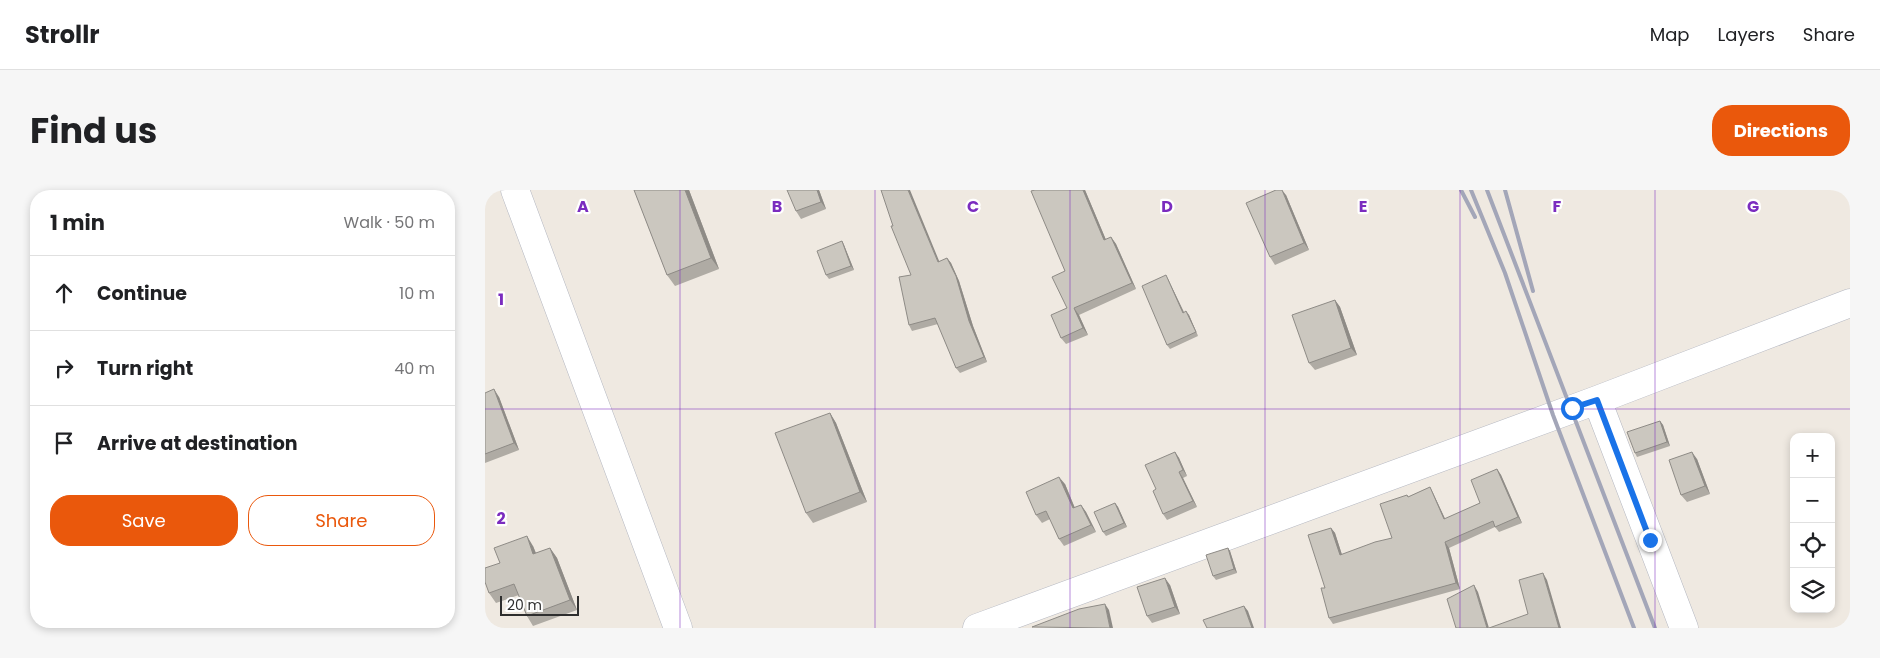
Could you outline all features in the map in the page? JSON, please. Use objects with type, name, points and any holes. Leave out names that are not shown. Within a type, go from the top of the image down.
[{"type":"street","points":[[515,190],[678,628]]},
{"type":"street","points":[[977,628],[1597,400],[1850,303]]},
{"type":"street","points":[[1597,400],[1684,628]]},
{"type":"building","points":[[634,190],[685,190],[711,258],[667,275]]},
{"type":"building","points":[[787,190],[817,190],[821,202],[796,211]]},
{"type":"building","points":[[881,190],[908,190],[938,262],[947,258],[956,276],[969,321],[984,357],[956,368],[935,318],[909,325],[899,277],[911,275],[891,226],[893,226]]},
{"type":"building","points":[[1083,190],[1104,240],[1111,237],[1132,283],[1074,308],[1083,328],[1061,338],[1051,315],[1067,308],[1052,277],[1065,271],[1031,191]]},
{"type":"building","points":[[1276,190],[1282,190],[1304,243],[1270,257],[1246,203]]},
{"type":"building","points":[[842,241],[851,266],[826,275],[817,251]]},
{"type":"building","points":[[1166,275],[1183,313],[1186,311],[1196,332],[1167,345],[1142,286]]},
{"type":"building","points":[[1335,300],[1351,348],[1309,363],[1292,315]]},
{"type":"building","points":[[494,389],[514,443],[485,454],[485,393]]},
{"type":"building","points":[[830,413],[860,492],[806,513],[775,433]]},
{"type":"building","points":[[1660,421],[1667,442],[1635,453],[1627,432]]},
{"type":"building","points":[[1175,452],[1183,470],[1179,472],[1193,501],[1163,514],[1153,491],[1156,489],[1145,465]]},
{"type":"building","points":[[1692,452],[1705,486],[1681,495],[1669,460]]},
{"type":"building","points":[[1497,469],[1518,517],[1495,527],[1493,521],[1445,542],[1456,583],[1329,618],[1321,588],[1325,588],[1308,535],[1331,528],[1340,555],[1392,538],[1380,504],[1407,495],[1408,497],[1430,487],[1444,519],[1480,503],[1471,480]]},
{"type":"building","points":[[1059,477],[1073,508],[1081,505],[1091,525],[1059,539],[1046,511],[1036,515],[1026,492]]},
{"type":"building","points":[[1115,503],[1124,523],[1103,532],[1094,512]]},
{"type":"building","points":[[527,536],[533,554],[550,548],[570,600],[527,616],[514,584],[489,593],[485,582],[485,568],[500,563],[494,548]]},
{"type":"building","points":[[1228,548],[1234,569],[1213,576],[1206,555]]},
{"type":"building","points":[[1543,573],[1559,628],[1489,628],[1528,614],[1519,580]]},
{"type":"building","points":[[1165,578],[1175,607],[1147,616],[1137,587]]},
{"type":"building","points":[[1474,585],[1487,628],[1456,628],[1447,599]]},
{"type":"building","points":[[1105,604],[1110,628],[1032,627],[1079,609]]},
{"type":"building","points":[[1244,606],[1252,628],[1207,628],[1203,620]]},
{"type":"railway","points":[[1461,190],[1475,217]]},
{"type":"railway","points":[[1471,190],[1505,273],[1553,415],[1634,628]]},
{"type":"railway","points":[[1487,190],[1655,628]]},
{"type":"railway","points":[[1505,190],[1533,291]]},
{"type":"route","points":[[1572,408],[1597,400],[1650,540]]}]
